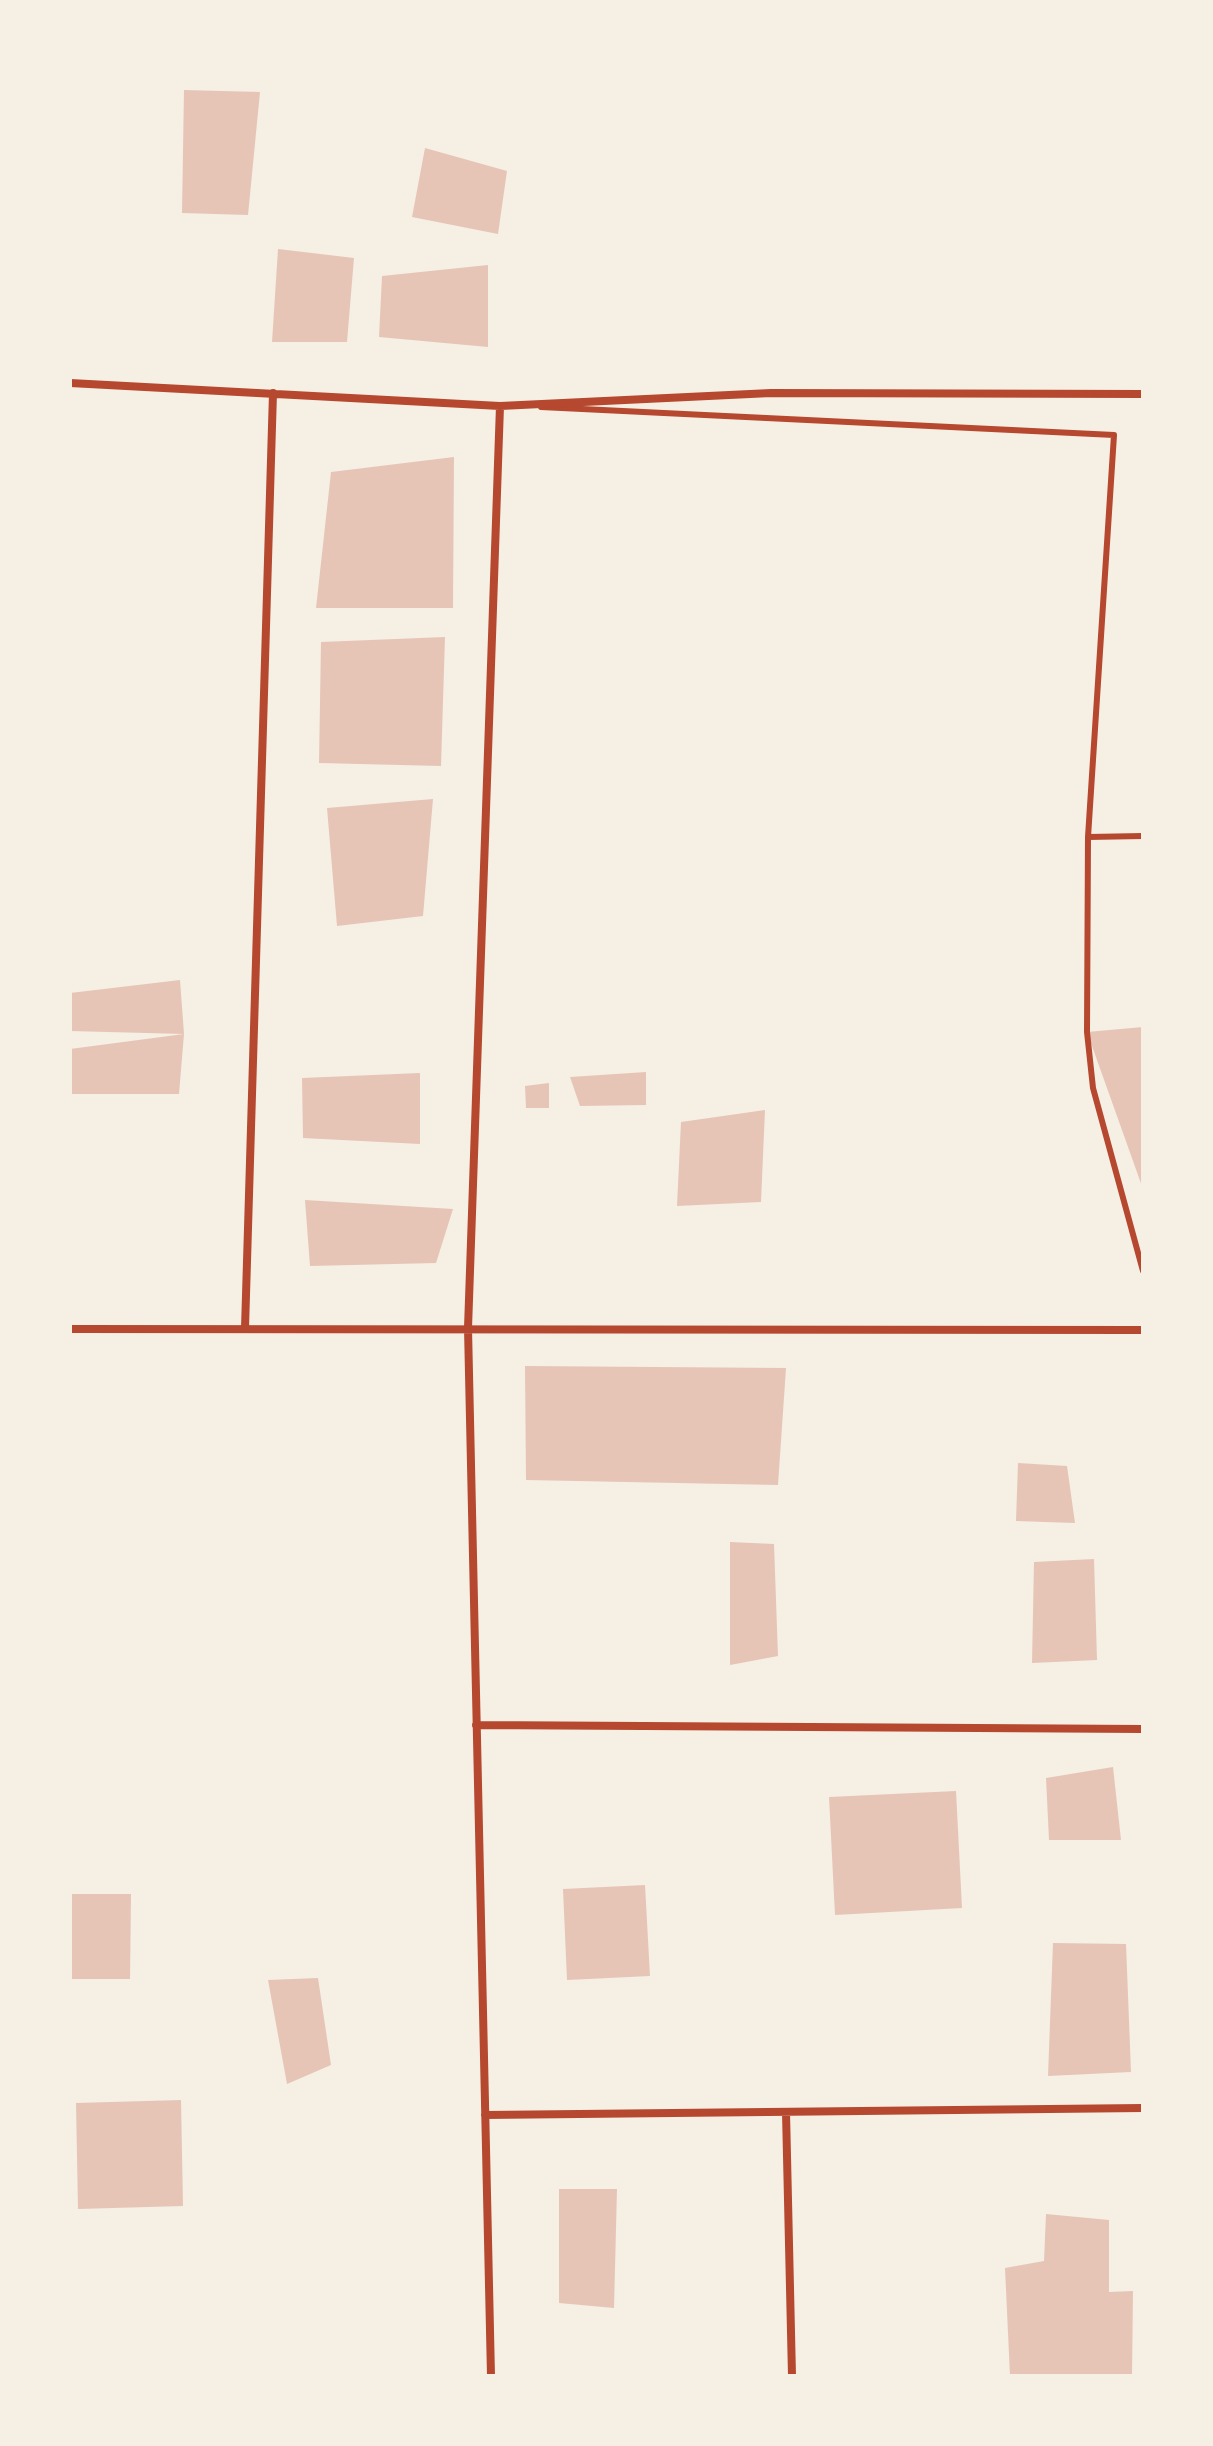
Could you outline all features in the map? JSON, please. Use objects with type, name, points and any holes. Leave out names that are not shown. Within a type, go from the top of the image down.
[{"type":"street","points":[[70,383],[500,406],[771,393],[1143,394]]},
{"type":"street","points":[[245,1328],[273,393]]},
{"type":"street","points":[[491,2376],[468,1328],[500,406]]},
{"type":"street","points":[[70,1329],[1143,1330]]},
{"type":"street","points":[[476,1725],[1143,1729]]},
{"type":"street","points":[[485,2115],[1143,2108]]},
{"type":"street","points":[[786,2112],[792,2376]]},
{"type":"lane","points":[[500,406],[1114,435],[1088,837],[1087,1032],[1093,1088],[1143,1271]]},
{"type":"lane","points":[[1088,837],[1143,836]]},
{"type":"building","points":[[184,90],[260,92],[248,215],[182,213]]},
{"type":"building","points":[[425,148],[507,171],[498,234],[412,217]]},
{"type":"building","points":[[278,249],[354,258],[347,342],[272,342]]},
{"type":"building","points":[[488,265],[488,347],[379,337],[382,276]]},
{"type":"building","points":[[454,457],[453,608],[316,608],[331,472]]},
{"type":"building","points":[[445,637],[441,766],[319,763],[321,642]]},
{"type":"building","points":[[433,799],[423,916],[337,926],[327,808]]},
{"type":"building","points":[[180,980],[184,1034],[70,1031],[70,993]]},
{"type":"building","points":[[1143,1027],[1143,1189],[1087,1032]]},
{"type":"building","points":[[184,1034],[179,1094],[70,1094],[70,1049]]},
{"type":"building","points":[[646,1072],[646,1105],[580,1106],[570,1077]]},
{"type":"building","points":[[420,1073],[420,1144],[303,1138],[302,1078]]},
{"type":"building","points":[[549,1083],[549,1108],[526,1108],[525,1086]]},
{"type":"building","points":[[765,1110],[761,1202],[677,1206],[681,1122]]},
{"type":"building","points":[[305,1200],[453,1209],[436,1263],[310,1266]]},
{"type":"building","points":[[525,1366],[786,1368],[778,1485],[526,1480]]},
{"type":"building","points":[[1018,1463],[1067,1466],[1075,1523],[1016,1521]]},
{"type":"building","points":[[730,1542],[774,1544],[778,1656],[730,1665]]},
{"type":"building","points":[[1094,1559],[1097,1660],[1032,1663],[1034,1562]]},
{"type":"building","points":[[1113,1767],[1121,1840],[1049,1840],[1046,1778]]},
{"type":"building","points":[[956,1791],[962,1908],[835,1915],[829,1797]]},
{"type":"building","points":[[645,1885],[650,1976],[567,1980],[563,1889]]},
{"type":"building","points":[[70,1894],[131,1894],[130,1979],[70,1979]]},
{"type":"building","points":[[1053,1943],[1126,1944],[1131,2072],[1048,2076]]},
{"type":"building","points":[[318,1978],[331,2065],[287,2084],[268,1980]]},
{"type":"building","points":[[181,2100],[183,2206],[78,2209],[76,2103]]},
{"type":"building","points":[[559,2189],[617,2189],[614,2308],[559,2303]]},
{"type":"building","points":[[1046,2214],[1109,2220],[1109,2292],[1133,2291],[1132,2376],[1010,2376],[1005,2268],[1044,2261]]}]
